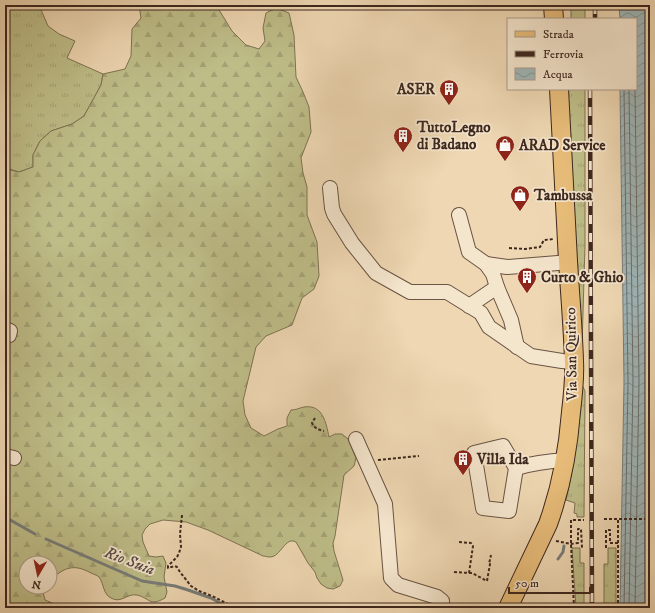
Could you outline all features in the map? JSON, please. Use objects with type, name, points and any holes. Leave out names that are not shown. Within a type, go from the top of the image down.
[{"type":"main road","points":[[554,5],[554,18]]},
{"type":"main road","name":"Via San Quirico","points":[[508,608],[548,524],[558,494],[568,444],[573,393],[574,362],[559,90]]},
{"type":"street","points":[[330,188],[334,214],[352,243],[376,273],[410,292],[447,292],[481,313],[489,327],[531,356],[574,362]]},
{"type":"street","points":[[459,215],[469,252],[486,264],[493,274],[511,320],[517,347]]},
{"type":"street","points":[[486,264],[507,267],[568,261]]},
{"type":"street","points":[[470,306],[497,287]]},
{"type":"street","points":[[5,329],[10,331],[9,335],[5,335]]},
{"type":"street","points":[[356,439],[385,504],[391,578],[398,585],[437,597],[442,601],[442,608]]},
{"type":"street","points":[[503,446],[516,468],[509,511],[484,508],[474,453],[503,446]]},
{"type":"street","points":[[516,468],[547,461],[566,460]]},
{"type":"path","points":[[509,248],[525,249],[540,247],[544,240],[558,238]]},
{"type":"path","points":[[315,418],[312,424],[313,426],[319,430],[324,430]]},
{"type":"path","points":[[368,465],[379,460],[419,456]]},
{"type":"path","points":[[182,515],[180,534],[181,547],[177,557],[168,566],[168,568],[175,566],[177,567],[191,586],[236,608]]},
{"type":"path","points":[[604,519],[650,519]]},
{"type":"path","points":[[618,519],[618,608]]},
{"type":"path","points":[[574,608],[571,520],[584,520]]},
{"type":"path","points":[[552,540],[571,544],[578,543],[578,530],[581,529],[582,548]]},
{"type":"path","points":[[606,548],[606,530],[610,530],[610,543],[618,543]]},
{"type":"path","points":[[459,542],[471,543],[473,546],[469,573]]},
{"type":"path","points":[[454,572],[472,573],[487,580],[491,555]]},
{"type":"green space","points":[[5,5],[39,5],[48,26],[59,34],[75,41],[67,58],[103,74],[101,85],[84,116],[72,124],[51,131],[40,141],[33,155],[33,167],[19,172],[5,167]]},
{"type":"green space","points":[[139,5],[216,5],[232,31],[246,45],[259,49],[265,41],[263,28],[266,13],[276,8],[289,13],[294,35],[296,77],[309,107],[311,132],[301,158],[307,187],[307,215],[317,242],[319,276],[314,289],[302,298],[292,325],[266,336],[256,347],[243,401],[245,415],[251,428],[264,436],[287,426],[287,418],[291,410],[310,407],[316,408],[319,411],[325,421],[329,437],[335,434],[342,434],[348,439],[356,458],[354,466],[344,475],[333,543],[343,580],[340,586],[333,589],[327,588],[321,584],[296,542],[289,542],[277,554],[268,557],[208,530],[186,522],[163,520],[150,524],[142,535],[143,542],[149,556],[163,556],[166,563],[164,577],[167,592],[165,598],[160,601],[153,602],[137,595],[130,595],[115,600],[106,594],[101,580],[96,575],[79,568],[69,568],[58,574],[58,555],[18,555],[18,595],[44,595],[45,600],[67,608],[5,608],[5,167],[6,169],[19,172],[33,167],[33,155],[40,141],[51,131],[72,124],[84,116],[101,85],[103,74],[125,69],[131,56],[132,29],[141,18]]},
{"type":"green space","points":[[571,5],[585,5],[585,18],[571,18]]},
{"type":"green space","points":[[565,90],[585,90],[585,245],[582,347]]},
{"type":"green space","points":[[581,383],[585,391],[584,517],[577,517],[577,514],[574,513],[575,503],[566,500],[571,477]]},
{"type":"green space","points":[[572,548],[580,548],[580,563],[584,563],[584,608],[576,608]]},
{"type":"green space","points":[[608,548],[616,548],[616,608],[604,608],[604,564],[608,564]]},
{"type":"water","points":[[619,5],[650,5],[650,608],[620,608],[624,382],[620,90],[637,90],[637,18],[620,18]]},
{"type":"waterway","name":"Rio Suia","points":[[5,517],[35,534]]},
{"type":"waterway","name":"Rio Suia","points":[[46,539],[142,581],[175,586],[188,590],[211,598],[229,608]]},
{"type":"waterway","points":[[558,559],[563,552],[564,546]]},
{"type":"railway","points":[[595,5],[595,18]]},
{"type":"railway","points":[[590,90],[592,608]]},
{"type":"place","name":"ASER","points":[[449,106]]},
{"type":"place","name":"TuttoLegno di Badano","points":[[403,153]]},
{"type":"place","name":"ARAD Service","points":[[505,162]]},
{"type":"place","name":"Tambussa","points":[[520,212]]},
{"type":"place","name":"Curto & Ghio","points":[[527,294]]},
{"type":"place","name":"Villa Ida","points":[[463,476]]}]
